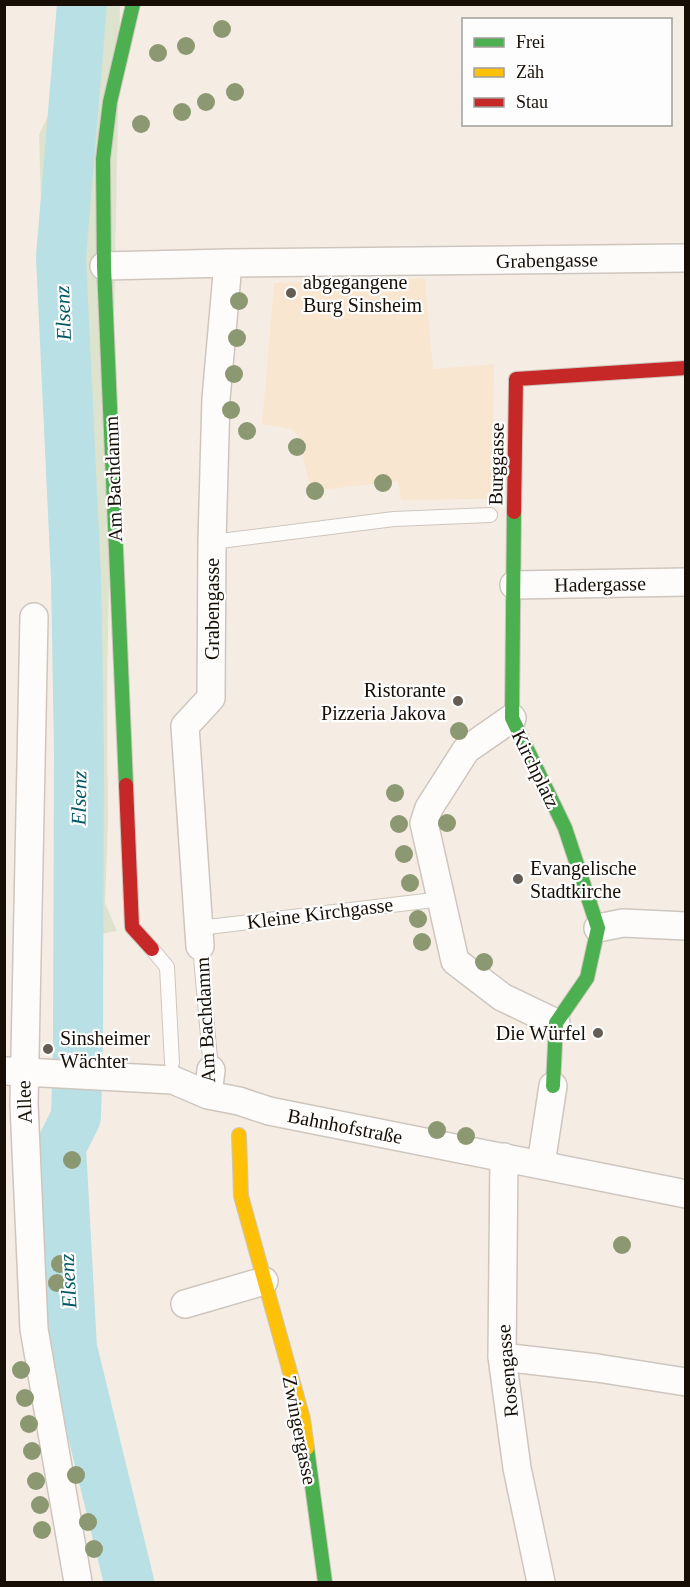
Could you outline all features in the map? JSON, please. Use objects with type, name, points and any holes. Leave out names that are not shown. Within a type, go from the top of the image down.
[{"type":"street","name":"Am Bachdamm","points":[[133,4],[110,102],[103,159],[105,266],[132,927],[152,949]]},
{"type":"street","name":"Grabengasse","points":[[105,266],[686,258]]},
{"type":"street","name":"Grabengasse","points":[[200,937],[185,726],[211,698],[216,399],[228,263]]},
{"type":"street","name":"Burggasse","points":[[512,718],[516,379],[643,365],[686,368]]},
{"type":"street","name":"Hadergasse","points":[[514,585],[686,582]]},
{"type":"street","name":"Allee","points":[[34,617],[14,1071],[34,1329],[78,1582]]},
{"type":"street","name":"Kirchplatz","points":[[512,718],[565,828],[597,928],[587,978],[556,1023],[502,997],[455,961],[442,898],[424,823],[429,808],[466,750],[512,718]]},
{"type":"street","points":[[597,928],[623,923],[686,926]]},
{"type":"street","points":[[540,1164],[555,1072],[556,1023]]},
{"type":"street","name":"Bahnhofstraße","points":[[14,1071],[100,1077],[172,1071],[210,1082],[239,1101],[269,1111],[686,1194]]},
{"type":"street","name":"Zwingergasse","points":[[239,1101],[241,1196],[303,1419],[325,1582]]},
{"type":"street","name":"Rosengasse","points":[[504,1157],[502,1357],[517,1468],[541,1582]]},
{"type":"street","points":[[185,1304],[264,1281]]},
{"type":"street","points":[[502,1357],[597,1368],[686,1382]]},
{"type":"lane","points":[[212,542],[394,519],[490,515]]},
{"type":"lane","name":"Kleine Kirchgasse","points":[[200,937],[442,898]]},
{"type":"lane","name":"Am Bachdamm","points":[[200,937],[210,1082]]},
{"type":"lane","points":[[152,949],[167,967],[172,1071]]},
{"type":"shaded area","points":[[425,278],[433,369],[494,364],[493,499],[401,500],[398,481],[311,491],[298,435],[291,429],[262,424],[274,283]]},
{"type":"green space","points":[[76,5],[120,5],[105,903],[117,931],[100,934],[100,1062],[60,1058],[62,923],[39,135],[63,83]]},
{"type":"waterway","name":"Elsenz","points":[[82,4],[61,257],[76,578],[79,752],[76,1117],[61,1147],[72,1348],[129,1582]]},
{"type":"traffic: fast","points":[[126,785],[104,266],[103,159],[110,102],[133,4]]},
{"type":"traffic: fast","points":[[514,512],[512,718],[565,828],[598,928],[587,978],[556,1023],[553,1086]]},
{"type":"traffic: fast","points":[[307,1448],[325,1582]]},
{"type":"traffic: slow","points":[[239,1135],[241,1196],[303,1419],[307,1448]]},
{"type":"traffic: jam","points":[[514,512],[516,379],[686,368]]},
{"type":"traffic: jam","points":[[126,785],[132,927],[152,949]]},
{"type":"place","name":"abgegangene Burg Sinsheim","points":[[291,293]]},
{"type":"place","name":"Ristorante Pizzeria Jakova","points":[[458,701]]},
{"type":"place","name":"Evangelische Stadtkirche","points":[[518,879]]},
{"type":"place","name":"Die Würfel","points":[[598,1033]]},
{"type":"place","name":"Sinsheimer Wächter","points":[[48,1049]]}]
